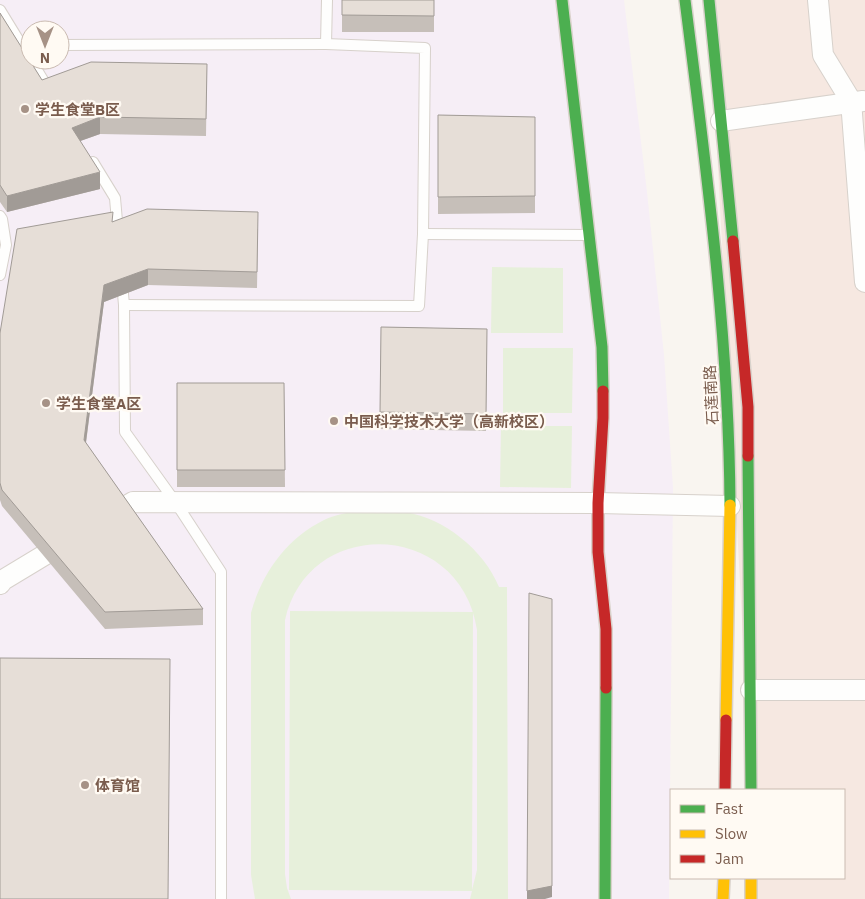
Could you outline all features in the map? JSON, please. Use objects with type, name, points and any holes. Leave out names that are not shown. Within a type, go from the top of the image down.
[{"type":"street","points":[[562,0],[602,347],[603,418],[598,503],[598,552],[606,629],[605,899]]},
{"type":"street","name":"石莲南路","points":[[685,0],[716,262],[726,390],[730,506],[725,789]]},
{"type":"street","points":[[708,0],[748,407],[751,789]]},
{"type":"street","points":[[818,0],[823,56],[858,101],[865,282]]},
{"type":"street","points":[[721,121],[858,101]]},
{"type":"street","points":[[1,578],[133,502],[598,503],[730,506]]},
{"type":"street","points":[[751,690],[865,690]]},
{"type":"street","points":[[723,899],[724,879]]},
{"type":"street","points":[[751,879],[751,899]]},
{"type":"lane","points":[[326,44],[327,0]]},
{"type":"lane","points":[[0,10],[20,37]]},
{"type":"lane","points":[[70,45],[326,44],[425,48],[423,234],[419,306],[124,305]]},
{"type":"lane","points":[[37,70],[56,100]]},
{"type":"lane","points":[[85,149],[115,198],[119,247]]},
{"type":"lane","points":[[0,275],[6,245],[1,218]]},
{"type":"lane","points":[[423,234],[590,235]]},
{"type":"lane","points":[[122,276],[125,432],[176,503],[221,572],[221,899]]},
{"type":"shaded area","name":"中国科学技术大学（高新校区）","points":[[0,0],[624,0],[664,355],[673,488],[669,899],[0,899]]},
{"type":"shaded area","points":[[709,0],[865,0],[865,899],[751,899],[751,879],[845,879],[845,789],[751,789]]},
{"type":"green space","points":[[492,267],[563,268],[563,333],[491,333]]},
{"type":"green space","points":[[503,348],[573,348],[572,413],[503,413]]},
{"type":"green space","points":[[501,426],[572,426],[571,488],[500,487]]},
{"type":"green space","points":[[358,510],[405,512],[420,515],[434,521],[461,538],[483,561],[499,587],[507,587],[508,899],[470,899],[472,891],[289,890],[290,611],[471,612],[465,594],[444,568],[416,551],[384,544],[352,548],[323,562],[299,586],[285,620],[285,874],[291,899],[255,899],[251,875],[251,613],[269,571],[287,547],[310,528],[324,520]],"holes":[[[473,618],[477,630],[477,870],[472,890]]]},
{"type":"building","points":[[342,0],[434,0],[434,16],[342,15]]},
{"type":"building","points":[[0,13],[20,45],[20,70],[36,70],[42,80],[91,62],[207,64],[206,119],[100,117],[72,128],[100,172],[7,196],[0,185]]},
{"type":"building","points":[[438,115],[535,117],[535,196],[438,197]]},
{"type":"building","name":"学生食堂A区","points":[[147,209],[258,212],[257,272],[148,269],[104,285],[84,440],[203,609],[105,612],[2,490],[0,483],[0,333],[17,229],[113,212],[112,222]]},
{"type":"building","points":[[381,327],[487,329],[486,414],[380,412]]},
{"type":"building","points":[[177,383],[284,383],[285,470],[177,470]]},
{"type":"building","points":[[529,593],[552,599],[552,886],[527,891]]},
{"type":"building","name":"体育馆","points":[[0,658],[170,659],[168,899],[0,899]]},
{"type":"traffic: fast","points":[[562,0],[602,347],[603,391]]},
{"type":"traffic: fast","points":[[685,0],[721,315],[729,441],[730,505]]},
{"type":"traffic: fast","points":[[709,0],[733,241]]},
{"type":"traffic: fast","points":[[748,456],[751,789]]},
{"type":"traffic: fast","points":[[605,899],[606,688]]},
{"type":"traffic: slow","points":[[726,720],[730,505]]},
{"type":"traffic: slow","points":[[723,899],[724,879]]},
{"type":"traffic: slow","points":[[751,879],[751,899]]},
{"type":"traffic: jam","points":[[733,241],[748,407],[748,456]]},
{"type":"traffic: jam","points":[[603,391],[598,503],[598,552],[606,629],[606,688]]},
{"type":"traffic: jam","points":[[725,789],[726,720]]},
{"type":"place","name":"学生食堂B区","points":[[25,109]]},
{"type":"place","name":"学生食堂A区","points":[[46,403]]},
{"type":"place","name":"中国科学技术大学（高新校区）","points":[[334,421]]},
{"type":"place","name":"体育馆","points":[[85,785]]}]
